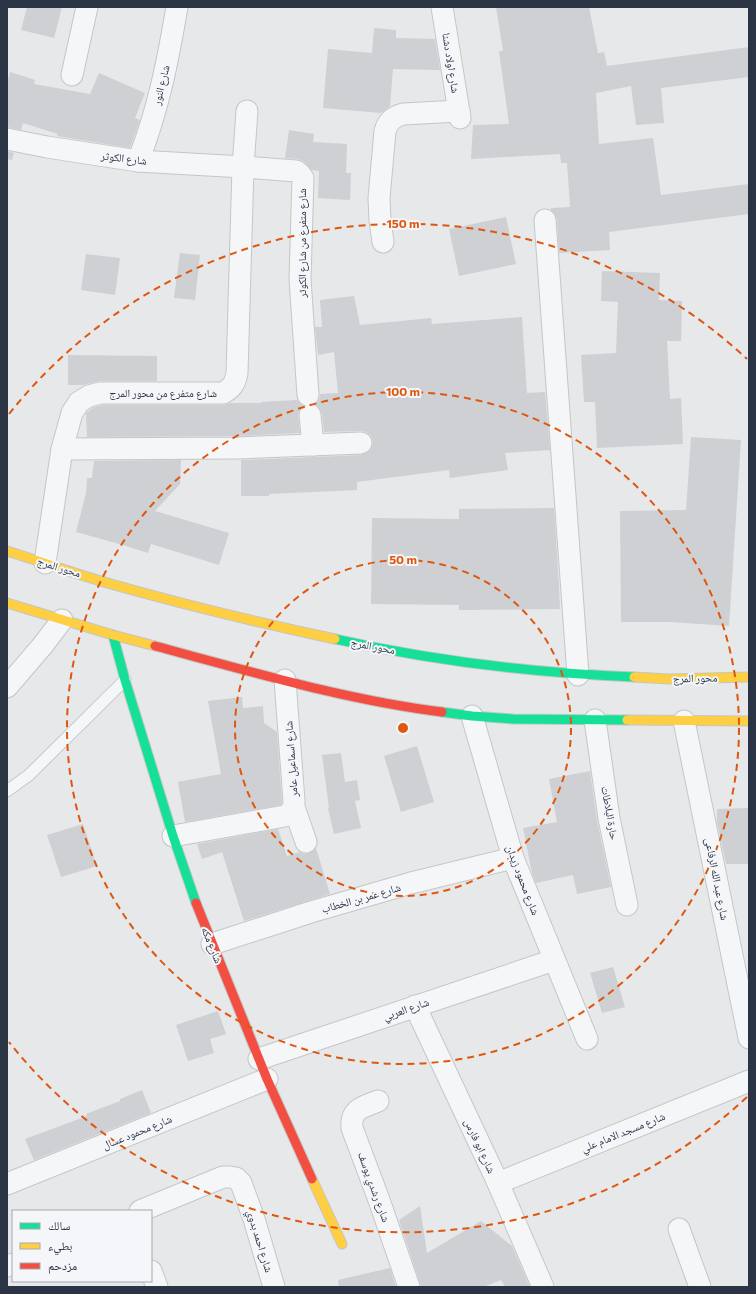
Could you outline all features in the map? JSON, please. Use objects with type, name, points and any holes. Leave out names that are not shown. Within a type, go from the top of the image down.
[{"type":"main road","name":"محور المرج","points":[[7,551],[176,602],[308,633],[465,663],[578,675],[627,678],[677,679],[749,677]]},
{"type":"main road","points":[[7,603],[113,635],[285,680],[378,702],[425,710],[513,719],[749,721]]},
{"type":"main road","name":"شارع مكه","points":[[113,635],[125,680],[173,836],[212,944],[267,1079],[342,1244]]},
{"type":"street","points":[[72,74],[87,7]]},
{"type":"street","name":"شارع النور","points":[[138,161],[162,87],[177,7]]},
{"type":"street","name":"شارع اولاد دشنا","points":[[383,242],[379,198],[385,131],[388,123],[394,116],[403,114],[460,114],[442,7]]},
{"type":"street","name":"شارع متفرع من محور المرج","points":[[45,563],[62,449],[72,413],[79,402],[89,396],[100,393],[223,393],[231,389],[235,383],[237,366],[243,167],[247,111]]},
{"type":"street","name":"شارع الكوثر","points":[[7,139],[47,147],[138,161],[243,167]]},
{"type":"street","name":"شارع متفرع من شارع الكوثر","points":[[243,167],[296,171],[303,178],[300,279],[313,445]]},
{"type":"street","points":[[545,220],[578,675]]},
{"type":"street","points":[[62,449],[238,448],[361,444]]},
{"type":"street","points":[[7,687],[62,620]]},
{"type":"street","name":"شارع اسماعيل عامر","points":[[173,836],[285,816],[294,807],[285,680]]},
{"type":"street","name":"شارع محمود زيدان","points":[[472,716],[513,858],[587,1040]]},
{"type":"street","name":"حارة البلاطات","points":[[595,720],[610,818],[627,905]]},
{"type":"street","name":"شارع عبد الله الرفاعى","points":[[684,721],[745,997],[749,1038]]},
{"type":"street","points":[[294,807],[306,842]]},
{"type":"street","name":"شارع عمر بن الخطاب","points":[[212,944],[311,912],[390,889],[513,858]]},
{"type":"street","name":"شارع العربي","points":[[259,1059],[554,960]]},
{"type":"street","name":"شارع ابو فارس","points":[[415,1006],[498,1183],[544,1287]]},
{"type":"street","name":"شارع محمود عسال","points":[[7,1184],[267,1079]]},
{"type":"street","name":"شارع مسجد الامام علي","points":[[498,1183],[749,1081]]},
{"type":"street","name":"شارع رشدي يوسف","points":[[378,1101],[355,1112],[351,1120],[352,1128],[409,1287]]},
{"type":"street","name":"شارع احمد بدوي","points":[[142,1210],[223,1177],[236,1178],[241,1183],[254,1219],[274,1287]]},
{"type":"street","points":[[679,1229],[700,1287]]},
{"type":"street","points":[[152,1274],[157,1287]]},
{"type":"lane","points":[[7,791],[29,775],[125,680]]},
{"type":"building","points":[[27,7],[62,7],[54,38],[21,30]]},
{"type":"building","points":[[496,7],[589,7],[598,53],[604,52],[607,66],[749,47],[749,77],[661,88],[664,123],[636,125],[631,86],[596,93],[599,144],[653,138],[661,195],[749,184],[749,214],[609,232],[610,250],[559,253],[557,219],[551,208],[570,207],[567,163],[561,163],[560,154],[471,159],[473,125],[509,124],[499,51],[503,51]]},
{"type":"building","points":[[374,28],[396,30],[396,38],[435,39],[440,70],[393,69],[390,106],[381,113],[323,108],[328,49],[372,53]]},
{"type":"building","points":[[10,72],[35,80],[34,84],[90,94],[99,73],[145,93],[135,118],[140,120],[130,148],[57,136],[58,134],[23,123],[21,130],[7,127],[7,84]]},
{"type":"building","points":[[289,130],[314,134],[313,142],[347,144],[346,173],[351,173],[350,200],[318,198],[319,171],[312,170],[303,161],[285,158]]},
{"type":"building","points":[[7,151],[14,153],[12,160],[7,159]]},
{"type":"building","points":[[506,217],[516,264],[459,276],[449,229]]},
{"type":"building","points":[[180,253],[200,255],[195,300],[174,298]]},
{"type":"building","points":[[86,254],[120,258],[115,295],[81,290]]},
{"type":"building","points":[[602,271],[660,273],[659,300],[682,301],[681,341],[667,341],[670,399],[681,398],[683,444],[597,448],[595,402],[584,402],[581,355],[616,353],[618,302],[601,301]]},
{"type":"building","points":[[354,296],[360,325],[431,318],[432,324],[522,317],[527,393],[545,392],[550,450],[505,453],[508,470],[450,478],[449,470],[357,482],[357,490],[269,494],[269,496],[241,496],[241,460],[361,455],[367,453],[371,449],[373,442],[371,436],[366,432],[324,432],[322,413],[315,404],[319,400],[320,394],[338,393],[334,352],[318,355],[315,327],[322,327],[320,300]]},
{"type":"building","points":[[68,355],[157,356],[157,381],[100,381],[83,385],[68,385]]},
{"type":"building","points":[[297,400],[303,406],[299,410],[298,416],[300,433],[238,436],[87,437],[86,413],[94,407],[102,405],[223,405],[230,403],[261,403]]},
{"type":"building","points":[[691,437],[741,440],[729,626],[670,622],[621,622],[620,511],[686,510]]},
{"type":"building","points":[[181,460],[180,484],[155,511],[229,533],[219,565],[151,544],[148,553],[76,532],[86,493],[87,478],[92,478],[94,461]]},
{"type":"building","points":[[554,508],[560,609],[459,610],[459,605],[371,604],[372,518],[459,519],[459,509]]},
{"type":"building","points":[[242,697],[243,708],[263,706],[264,723],[277,732],[282,803],[280,805],[185,822],[178,782],[221,774],[208,701]]},
{"type":"building","points":[[417,746],[434,802],[401,812],[384,756]]},
{"type":"building","points":[[341,753],[345,782],[357,780],[360,800],[355,801],[361,828],[334,834],[328,808],[322,755]]},
{"type":"building","points":[[590,771],[597,820],[611,887],[577,894],[573,875],[536,883],[532,873],[523,828],[557,822],[549,779]]},
{"type":"building","points":[[749,808],[749,864],[726,864],[717,822],[717,809]]},
{"type":"building","points":[[83,824],[97,866],[61,877],[47,835]]},
{"type":"building","points":[[278,829],[287,856],[300,852],[304,854],[310,853],[316,848],[330,894],[244,921],[222,852],[202,859],[197,844]]},
{"type":"building","points":[[613,967],[625,1007],[602,1013],[590,973]]},
{"type":"building","points":[[218,1011],[226,1034],[210,1039],[214,1053],[188,1061],[176,1025]]},
{"type":"building","points":[[142,1090],[151,1113],[34,1160],[25,1139],[87,1116],[86,1114],[120,1101],[120,1099]]},
{"type":"building","points":[[420,1206],[427,1253],[481,1221],[512,1246],[530,1287],[505,1287],[501,1280],[483,1287],[421,1287],[399,1220]]},
{"type":"building","points":[[390,1268],[396,1287],[339,1287],[338,1280]]},
{"type":"traffic: fast","points":[[113,635],[125,680],[173,836],[196,903]]},
{"type":"traffic: fast","points":[[335,639],[409,654],[484,665],[634,677]]},
{"type":"traffic: fast","points":[[442,712],[513,719],[627,720]]},
{"type":"traffic: slow","points":[[7,551],[139,592],[279,627],[335,639]]},
{"type":"traffic: slow","points":[[7,603],[155,646]]},
{"type":"traffic: slow","points":[[634,677],[669,679],[749,677]]},
{"type":"traffic: slow","points":[[627,720],[749,721]]},
{"type":"traffic: slow","points":[[312,1179],[342,1244]]},
{"type":"traffic: jam","points":[[155,646],[297,684],[369,700],[442,712]]},
{"type":"traffic: jam","points":[[196,903],[267,1079],[312,1179]]}]
